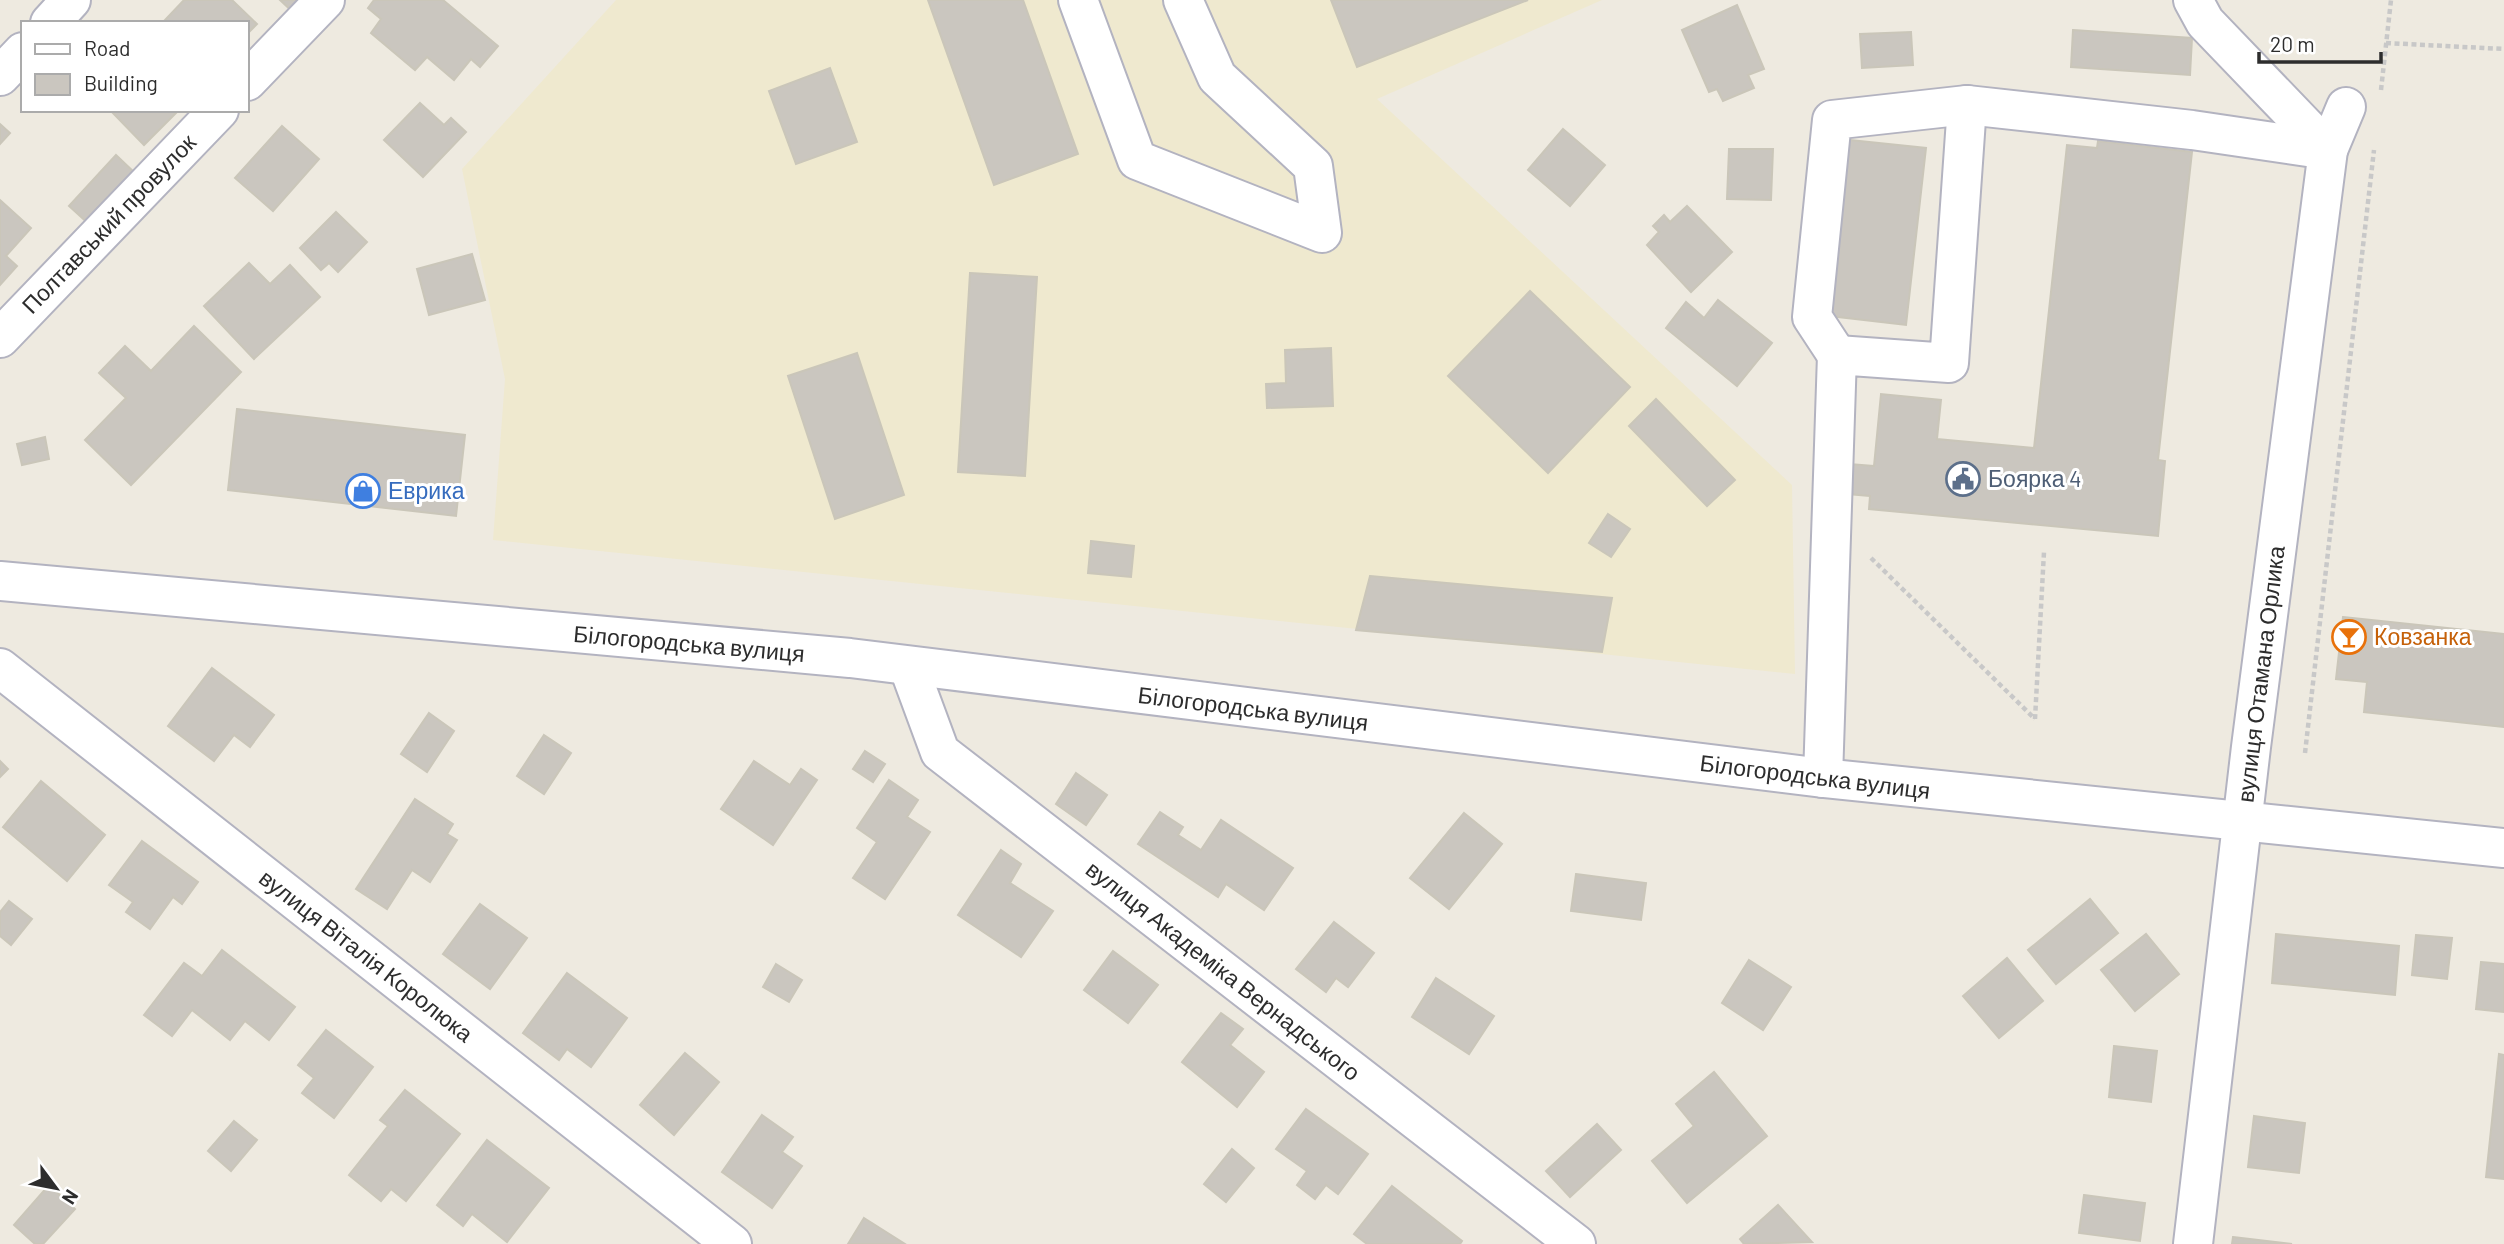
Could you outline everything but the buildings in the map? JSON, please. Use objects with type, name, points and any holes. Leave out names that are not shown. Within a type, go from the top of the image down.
[{"type":"street","points":[[52,21],[71,0]]},
{"type":"street","points":[[248,80],[325,0]]},
{"type":"street","points":[[1078,0],[1138,160],[1322,233],[1313,166],[1217,77],[1183,0]]},
{"type":"street","points":[[2193,0],[2205,23],[2328,150]]},
{"type":"street","points":[[0,76],[21,54]]},
{"type":"street","name":"вулиця Отамана Орлика","points":[[2193,1244],[2243,821],[2328,150],[2363,101]]},
{"type":"street","points":[[1823,778],[1837,355],[1812,317],[1832,120],[1967,105],[2192,130],[2328,150]]},
{"type":"street","points":[[1837,355],[1949,363],[1967,105]]},
{"type":"street","name":"Полтавський провулок","points":[[0,338],[217,112]]},
{"type":"street","name":"Білогородська вулиця","points":[[0,581],[836,657],[1823,778],[2033,802],[2504,848]]},
{"type":"street","name":"вулиця Віталія Королюка","points":[[0,668],[732,1244]]},
{"type":"street","name":"вулиця Академіка Вернадського","points":[[909,668],[940,752],[1576,1244]]},
{"type":"path","points":[[2363,101],[2386,43],[2391,0]]},
{"type":"path","points":[[2386,43],[2504,49]]},
{"type":"path","points":[[2305,753],[2376,136]]},
{"type":"path","points":[[1832,519],[2035,719],[2043,552]]},
{"type":"shaded area","points":[[616,0],[1602,0],[1377,99],[1792,485],[1795,674],[493,540],[505,379],[462,169]]},
{"type":"place","name":"Боярка 4","points":[[1963,479]]},
{"type":"place","name":"Еврика","points":[[363,491]]},
{"type":"place","name":"Ковзанка","points":[[2349,637]]}]
